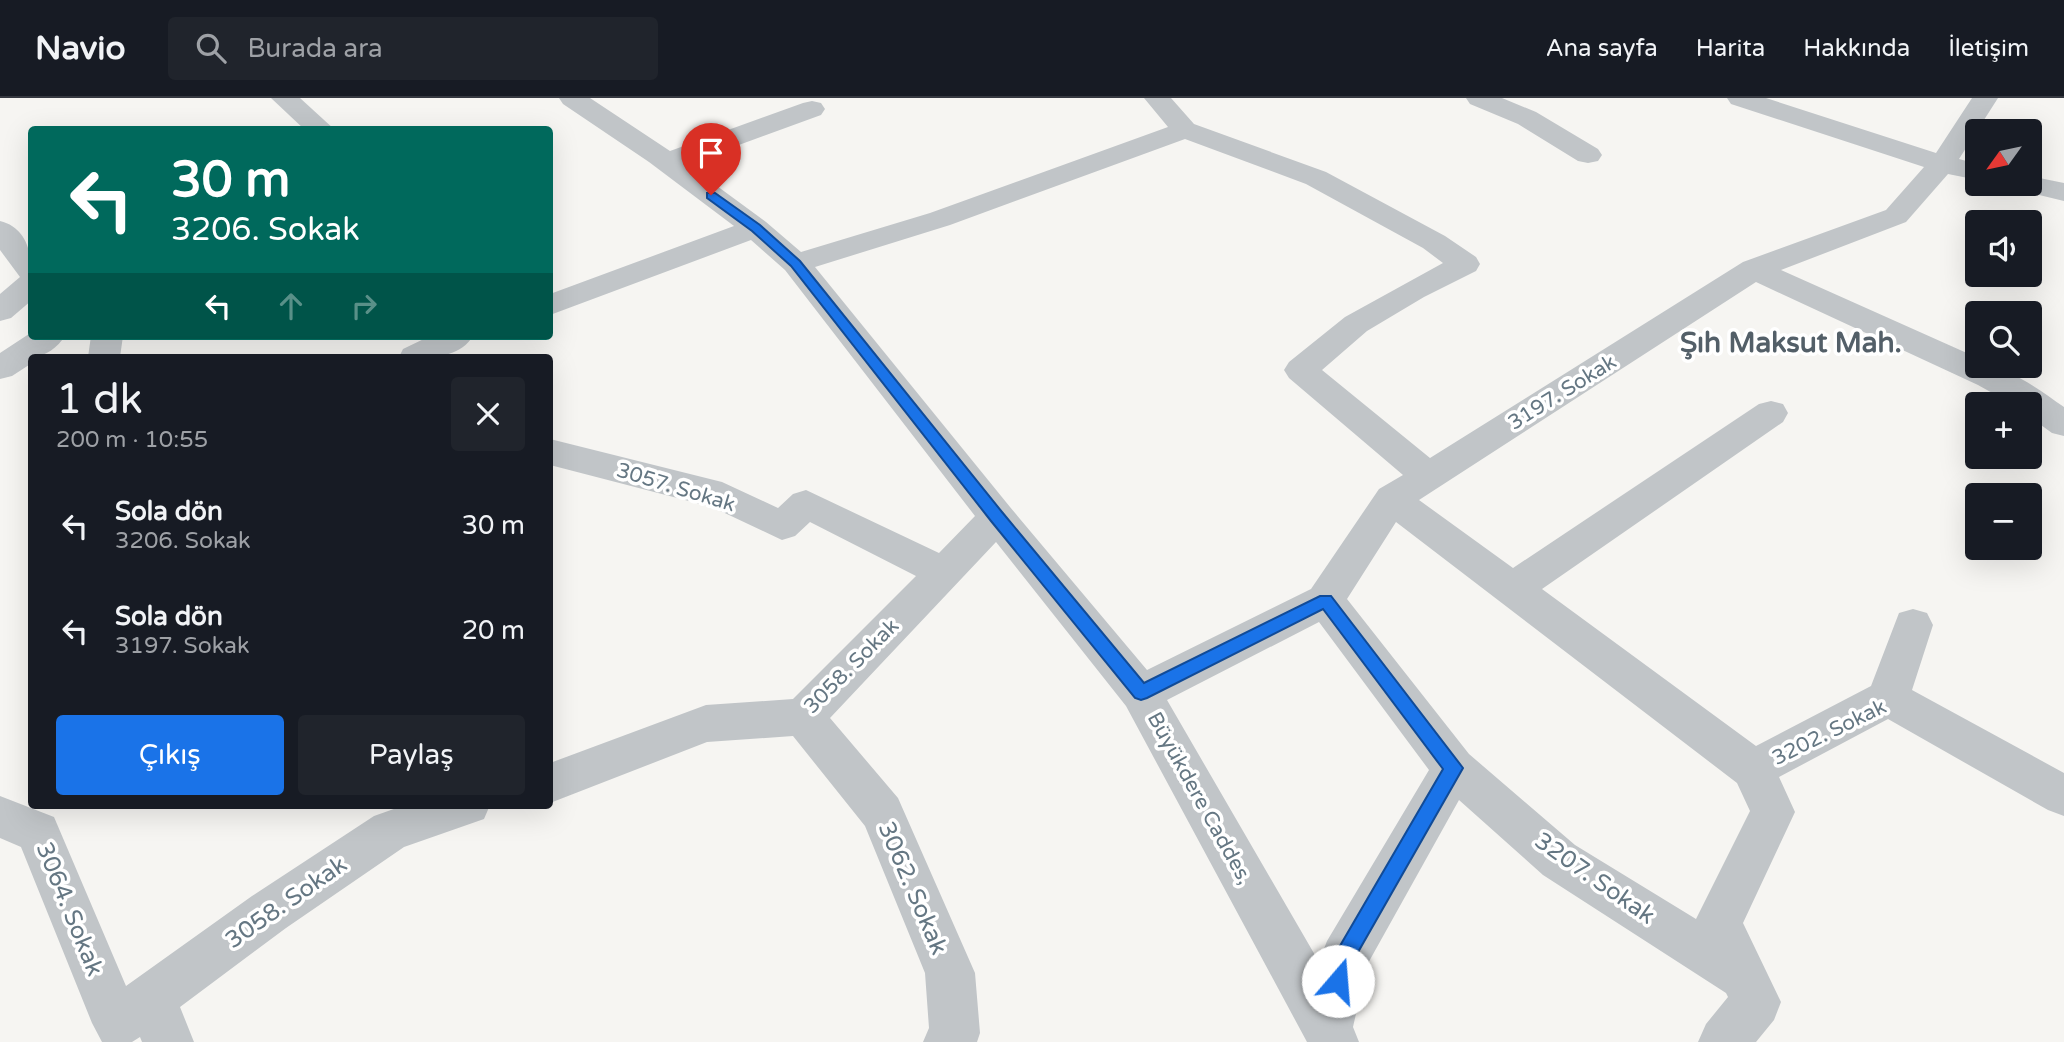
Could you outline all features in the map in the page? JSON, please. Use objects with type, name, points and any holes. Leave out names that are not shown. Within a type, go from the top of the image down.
[{"type":"street","points":[[284,98],[317,126]]},
{"type":"street","name":"Büyükdere Caddes,","points":[[572,98],[756,228],[796,264],[996,517],[1141,693],[1330,1035]]},
{"type":"street","points":[[1157,98],[1185,131],[1316,178],[1434,242],[1465,264],[1413,290],[1356,324],[1301,370],[1428,476]]},
{"type":"street","points":[[1479,98],[1527,118],[1588,155]]},
{"type":"street","points":[[1740,98],[1965,169]]},
{"type":"street","name":"3197. Sokak","points":[[1141,693],[1325,600],[1392,499],[1754,269],[1896,216],[1942,164],[1985,98]]},
{"type":"street","points":[[666,162],[812,108]]},
{"type":"street","points":[[796,264],[940,219],[1185,131]]},
{"type":"street","points":[[2042,187],[2064,192]]},
{"type":"street","points":[[553,304],[756,228]]},
{"type":"street","points":[[0,230],[28,267]]},
{"type":"street","points":[[1754,269],[1990,377],[2017,392]]},
{"type":"street","points":[[553,277],[580,294]]},
{"type":"street","points":[[0,311],[28,286]]},
{"type":"street","points":[[0,368],[43,340]]},
{"type":"street","points":[[421,354],[449,340]]},
{"type":"street","points":[[2042,400],[2064,403]]},
{"type":"street","points":[[2042,408],[2064,424]]},
{"type":"street","points":[[1511,590],[1771,412]]},
{"type":"street","name":"3057. Sokak","points":[[553,453],[722,496],[782,526],[806,504],[943,572]]},
{"type":"street","points":[[1392,499],[1754,769]]},
{"type":"street","name":"3058. Sokak","points":[[553,782],[706,724],[803,717],[996,517]]},
{"type":"street","name":"3207. Sokak","points":[[1325,600],[1454,768],[1559,860],[1745,977]]},
{"type":"street","points":[[1888,698],[1913,625]]},
{"type":"street","name":"3202. Sokak","points":[[1724,1042],[1756,1002],[1718,924],[1773,812],[1754,769],[1888,698],[2064,796]]},
{"type":"street","name":"3062. Sokak","points":[[803,717],[882,813],[950,973],[955,1032],[949,1042]]},
{"type":"street","points":[[1330,1035],[1344,958],[1454,768]]},
{"type":"street","name":"3058. Sokak","points":[[145,1021],[269,912],[390,831],[456,809]]},
{"type":"street","name":"3064. Sokak","points":[[0,817],[38,832],[145,1021]]},
{"type":"district","name":"Şıh Maksut Mah.","points":[[1791,342]]},
{"type":"route","points":[[711,195],[756,228],[796,264],[996,517],[1141,693],[1325,600],[1454,768],[1344,958],[1338,981]]}]
